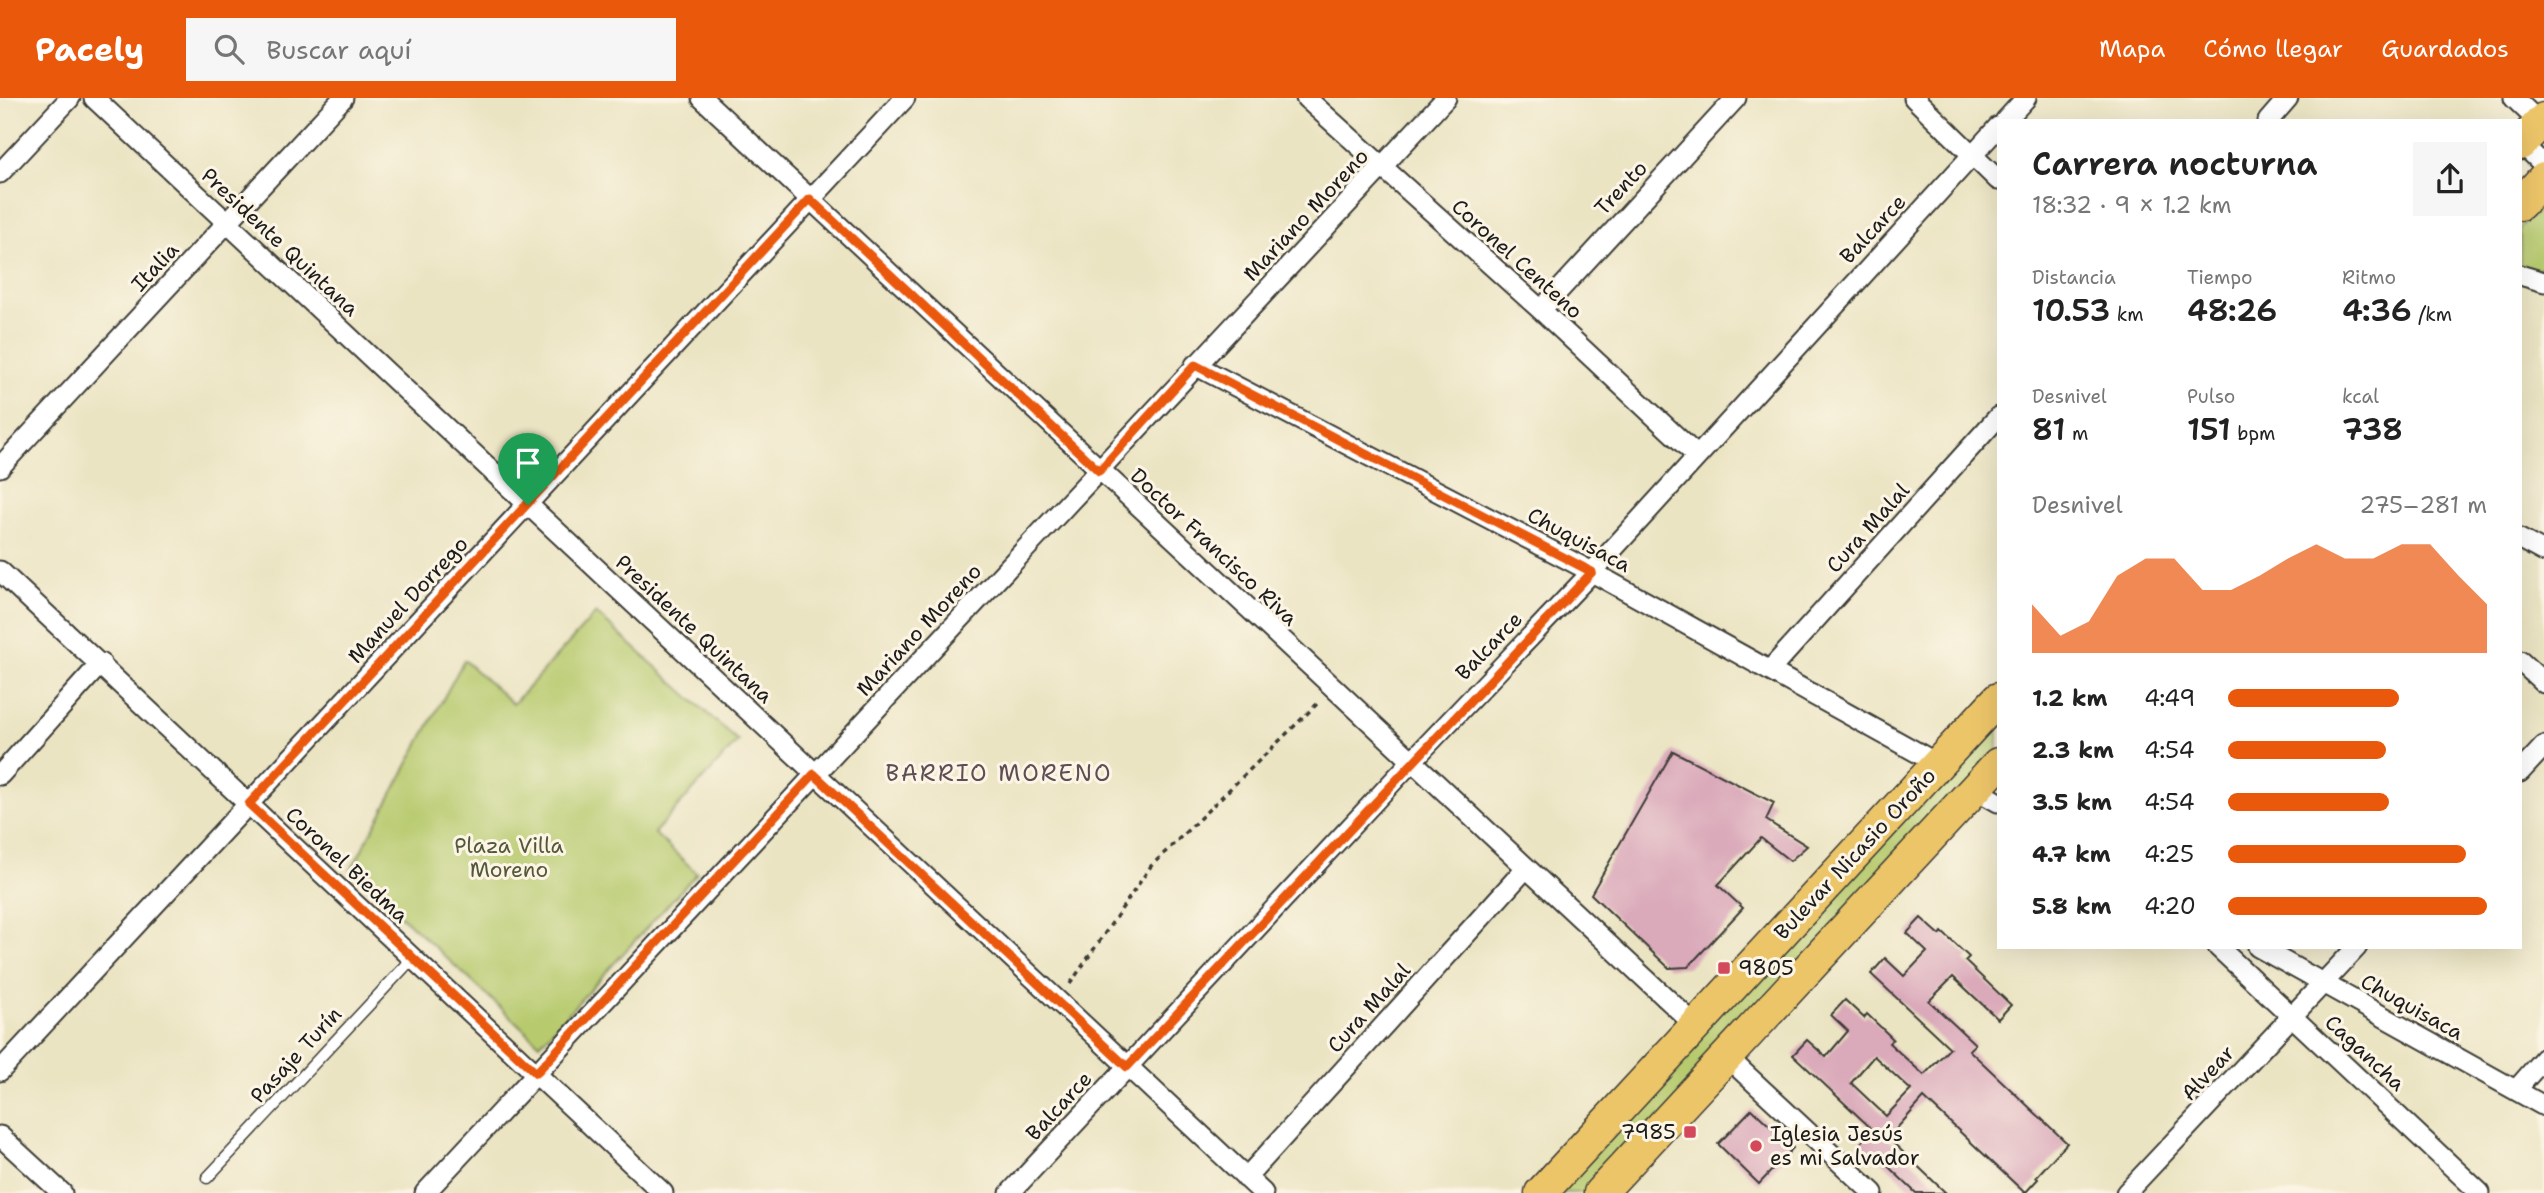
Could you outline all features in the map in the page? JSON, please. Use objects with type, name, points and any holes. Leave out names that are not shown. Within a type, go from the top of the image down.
[{"type":"main road","points":[[2522,202],[2544,178]]},
{"type":"main road","name":"Bulevar Nicasio Oroño","points":[[1541,1193],[1997,700]]},
{"type":"main road","name":"Bulevar Nicasio Oroño","points":[[1600,1193],[1727,1057],[1987,796],[1997,767]]},
{"type":"street","points":[[0,173],[70,98]]},
{"type":"street","name":"Presidente Quintana","points":[[94,98],[1263,1193]]},
{"type":"street","name":"Italia","points":[[0,467],[342,98]]},
{"type":"street","name":"Doctor Francisco Riva","points":[[702,98],[1696,1026]]},
{"type":"street","name":"Manuel Dorrego","points":[[0,1071],[905,98]]},
{"type":"street","name":"Coronel Centeno","points":[[1307,98],[1696,455]]},
{"type":"street","name":"Mariano Moreno","points":[[425,1193],[1446,98]]},
{"type":"street","name":"Trento","points":[[1541,310],[1736,98]]},
{"type":"street","points":[[1914,98],[1997,179]]},
{"type":"street","points":[[2007,119],[2026,98]]},
{"type":"street","points":[[2270,119],[2288,98]]},
{"type":"street","points":[[2514,98],[2534,131],[2544,165]]},
{"type":"street","name":"Balcarce","points":[[1010,1193],[1411,762],[1592,572],[1997,128]]},
{"type":"street","points":[[2522,276],[2544,282]]},
{"type":"street","name":"Chuquisaca","points":[[1195,365],[1592,572],[1938,764]]},
{"type":"street","name":"Cura Malal","points":[[1770,670],[1997,418]]},
{"type":"street","points":[[2522,540],[2544,552]]},
{"type":"street","name":"Coronel Biedma","points":[[0,570],[663,1193]]},
{"type":"street","points":[[2522,662],[2544,683]]},
{"type":"street","points":[[0,775],[101,663]]},
{"type":"street","points":[[2522,770],[2544,746]]},
{"type":"street","name":"Cura Malal","points":[[1246,1178],[1526,868]]},
{"type":"street","name":"Cagancha","points":[[2220,949],[2480,1193]]},
{"type":"street","name":"Chuquisaca","points":[[2261,949],[2544,1106]]},
{"type":"street","name":"Alvear","points":[[2126,1193],[2355,949]]},
{"type":"street","points":[[1727,1057],[1873,1193]]},
{"type":"street","points":[[2516,1090],[2544,1058]]},
{"type":"street","points":[[0,1136],[62,1193]]},
{"type":"lane","name":"Pasaje Turín","points":[[207,1178],[414,958]]},
{"type":"path","points":[[1058,1003],[1151,866],[1332,688]]},
{"type":"green space","points":[[2544,206],[2544,276],[2522,270],[2522,225]]},
{"type":"green space","name":"Plaza Villa Moreno","points":[[596,613],[738,741],[654,833],[697,873],[540,1044],[351,870],[464,660],[513,704]]},
{"type":"green space","points":[[1997,700],[1997,765],[1600,1193],[1541,1193]]},
{"type":"building","points":[[1673,751],[1774,803],[1766,820],[1807,846],[1790,861],[1761,838],[1718,885],[1743,908],[1688,967],[1669,968],[1591,894]]},
{"type":"building","points":[[1921,918],[1940,935],[1942,932],[1969,957],[1965,961],[2011,1005],[1998,1019],[1953,977],[1929,1001],[1975,1044],[1969,1050],[2067,1143],[2025,1193],[1924,1098],[1888,1138],[1946,1193],[1916,1193],[1874,1153],[1870,1157],[1858,1146],[1873,1130],[1793,1055],[1807,1040],[1826,1057],[1848,1031],[1831,1015],[1845,1000],[1864,1018],[1867,1014],[1893,1039],[1889,1043],[1924,1075],[1950,1048],[1871,974],[1885,958],[1904,976],[1927,952],[1907,933]],"holes":[[[1874,1056],[1911,1090],[1886,1116],[1851,1083]]]},
{"type":"building","name":"Iglesia Jesús es mi Salvador","points":[[1752,1109],[1793,1148],[1759,1184],[1718,1144]]},
{"type":"place","name":"9805","points":[[1724,968]]},
{"type":"place","name":"7985","points":[[1690,1132]]},
{"type":"place","name":"Iglesia Jesús es mi Salvador","points":[[1756,1146]]},
{"type":"district","name":"BARRIO MORENO","points":[[999,773]]},
{"type":"route","points":[[810,199],[1099,471],[1195,365],[1592,572],[1127,1067],[814,774],[536,1073],[249,804],[528,505],[810,199]]}]
